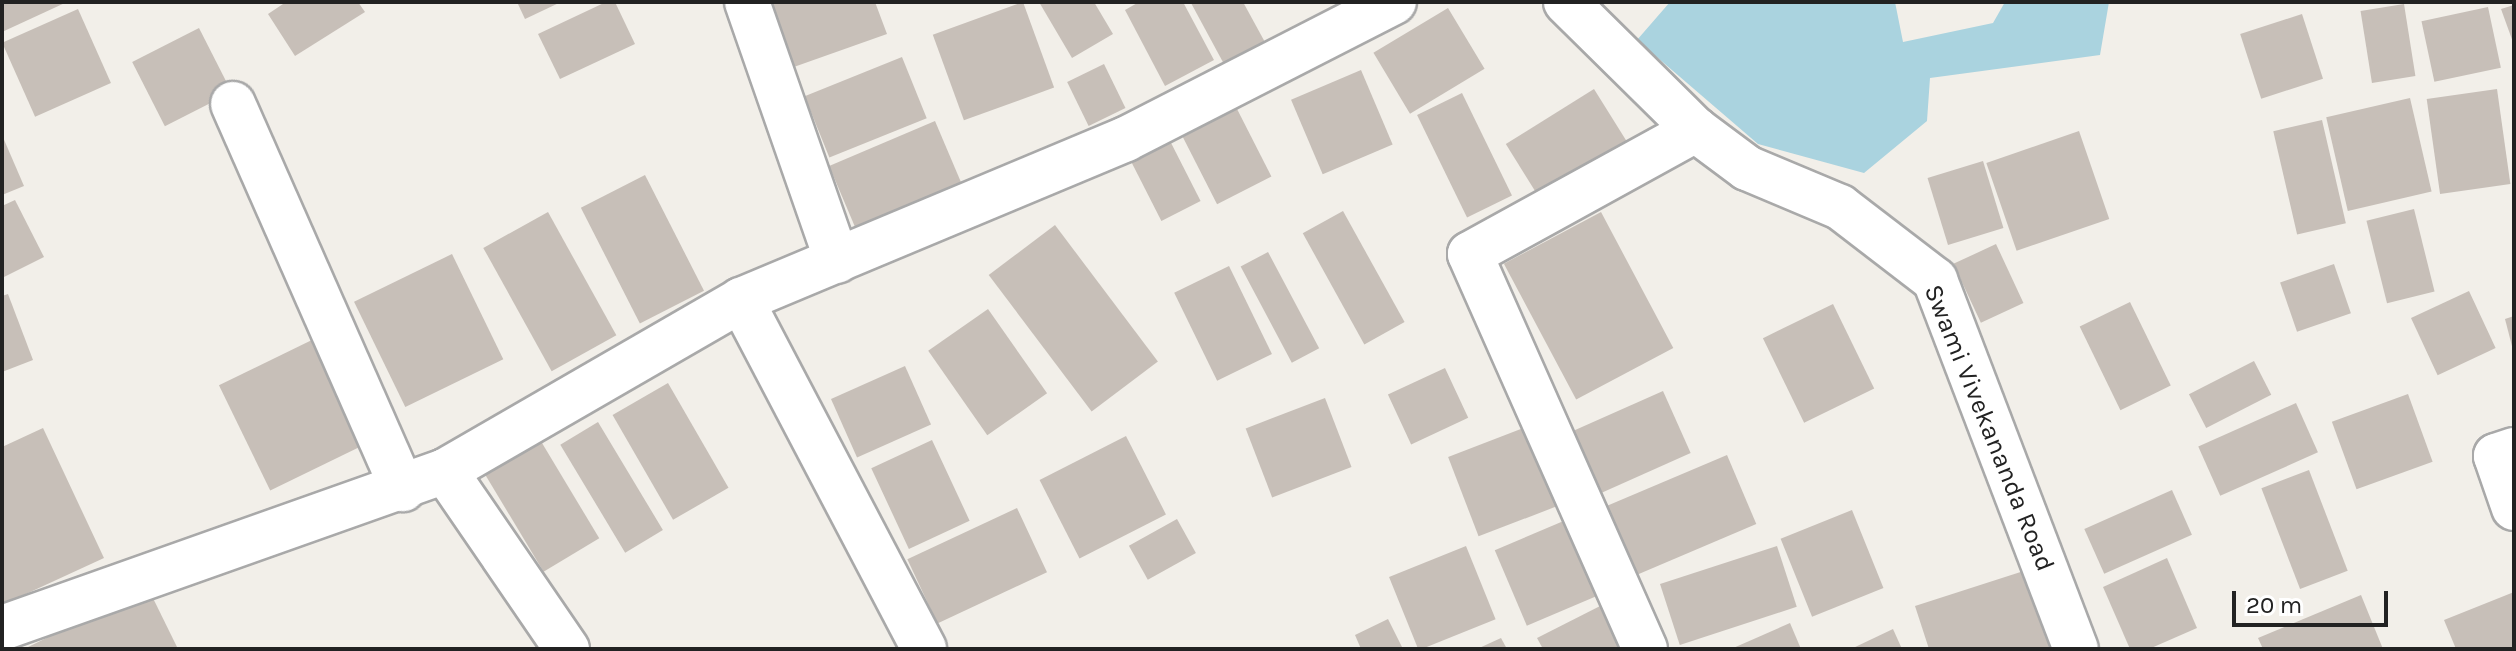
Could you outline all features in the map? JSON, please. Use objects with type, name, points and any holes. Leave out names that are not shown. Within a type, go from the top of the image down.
[{"type":"street","points":[[747,2],[837,261]]},
{"type":"street","points":[[2,628],[403,489],[445,471],[741,300],[1126,139],[1394,2]]},
{"type":"street","name":"Swami Vivekananda Road","points":[[1566,2],[1696,130],[1747,168],[1840,207],[1935,280],[2076,649]]},
{"type":"street","points":[[233,104],[403,489]]},
{"type":"street","points":[[1645,649],[1470,254],[1696,130]]},
{"type":"street","points":[[741,300],[924,649]]},
{"type":"street","points":[[2514,450],[2496,456],[2514,508]]},
{"type":"street","points":[[445,471],[567,649]]},
{"type":"water","points":[[1670,2],[1895,2],[1903,42],[1993,23],[2005,2],[2109,2],[2100,55],[1930,78],[1927,121],[1864,173],[1758,144],[1637,40]]},
{"type":"building","points":[[2,2],[67,2],[2,32]]},
{"type":"building","points":[[286,2],[358,2],[365,12],[295,56],[268,14]]},
{"type":"building","points":[[517,2],[561,2],[525,19]]},
{"type":"building","points":[[606,2],[615,2],[635,44],[560,79],[538,34]]},
{"type":"building","points":[[767,2],[875,2],[887,34],[791,68]]},
{"type":"building","points":[[1023,2],[1054,88],[964,120],[933,35]]},
{"type":"building","points":[[1039,2],[1094,2],[1113,34],[1072,58]]},
{"type":"building","points":[[1139,2],[1183,2],[1214,60],[1165,86],[1125,10]]},
{"type":"building","points":[[1243,2],[1272,55],[1231,77],[1191,3]]},
{"type":"building","points":[[2404,4],[2415,76],[2372,83],[2361,11]]},
{"type":"building","points":[[2514,5],[2514,45],[2501,9]]},
{"type":"building","points":[[2488,7],[2501,68],[2434,82],[2421,21]]},
{"type":"building","points":[[1448,8],[1485,69],[1410,114],[1373,53]]},
{"type":"building","points":[[78,9],[111,83],[35,117],[2,43]]},
{"type":"building","points":[[2302,14],[2323,79],[2261,99],[2240,34]]},
{"type":"building","points":[[199,28],[232,92],[165,126],[132,62]]},
{"type":"building","points":[[902,57],[927,118],[829,158],[805,96]]},
{"type":"building","points":[[1104,64],[1125,108],[1089,126],[1067,82]]},
{"type":"building","points":[[1361,70],[1393,145],[1323,174],[1291,100]]},
{"type":"building","points":[[1594,89],[1627,142],[1539,197],[1506,144]]},
{"type":"building","points":[[2497,89],[2510,184],[2440,194],[2427,99]]},
{"type":"building","points":[[1462,93],[1512,195],[1467,217],[1417,115]]},
{"type":"building","points":[[2410,98],[2432,192],[2348,211],[2326,117]]},
{"type":"building","points":[[1236,107],[1271,176],[1217,204],[1182,135]]},
{"type":"building","points":[[2322,120],[2346,223],[2297,235],[2273,131]]},
{"type":"building","points":[[935,121],[964,190],[858,235],[829,166]]},
{"type":"building","points":[[2079,131],[2109,219],[2017,251],[1986,163]]},
{"type":"building","points":[[2,135],[24,186],[2,195]]},
{"type":"building","points":[[1167,135],[1201,201],[1161,221],[1128,155]]},
{"type":"building","points":[[1983,161],[2003,228],[1948,245],[1928,178]]},
{"type":"building","points":[[645,175],[704,291],[640,324],[581,208]]},
{"type":"building","points":[[15,200],[44,257],[2,278],[2,206]]},
{"type":"building","points":[[2414,209],[2435,291],[2387,303],[2366,221]]},
{"type":"building","points":[[1343,211],[1405,322],[1364,344],[1303,233]]},
{"type":"building","points":[[548,212],[616,335],[552,371],[483,248]]},
{"type":"building","points":[[1601,212],[1673,348],[1576,400],[1504,264]]},
{"type":"building","points":[[1055,225],[1158,362],[1092,412],[989,275]]},
{"type":"building","points":[[1996,244],[2023,303],[1981,323],[1953,264]]},
{"type":"building","points":[[1268,252],[1319,348],[1292,363],[1241,267]]},
{"type":"building","points":[[452,254],[503,359],[405,407],[354,302]]},
{"type":"building","points":[[2334,264],[2351,313],[2297,332],[2280,283]]},
{"type":"building","points":[[1229,266],[1272,354],[1217,381],[1174,293]]},
{"type":"building","points":[[2469,291],[2496,348],[2438,375],[2411,318]]},
{"type":"building","points":[[8,294],[33,360],[2,372],[2,296]]},
{"type":"building","points":[[2130,302],[2171,386],[2120,410],[2080,327]]},
{"type":"building","points":[[1833,304],[1874,388],[1804,423],[1763,338]]},
{"type":"building","points":[[988,309],[1047,393],[987,435],[928,351]]},
{"type":"building","points":[[2514,316],[2514,350],[2513,350],[2505,319]]},
{"type":"building","points":[[316,338],[367,443],[270,491],[219,385]]},
{"type":"building","points":[[2254,361],[2271,395],[2206,428],[2189,394]]},
{"type":"building","points":[[905,366],[931,424],[857,457],[831,399]]},
{"type":"building","points":[[1445,368],[1468,418],[1411,444],[1388,395]]},
{"type":"building","points":[[668,383],[728,488],[673,520],[613,415]]},
{"type":"building","points":[[1663,391],[1691,453],[1601,493],[1573,431]]},
{"type":"building","points":[[2408,394],[2433,462],[2357,489],[2332,422]]},
{"type":"building","points":[[1325,398],[1352,467],[1272,498],[1246,428]]},
{"type":"building","points":[[2296,403],[2318,452],[2220,496],[2198,447]]},
{"type":"building","points":[[598,422],[663,530],[625,553],[560,445]]},
{"type":"building","points":[[1534,424],[1564,503],[1479,536],[1448,457]]},
{"type":"building","points":[[43,428],[104,558],[2,605],[2,447]]},
{"type":"building","points":[[1126,436],[1166,514],[1080,558],[1040,480]]},
{"type":"building","points":[[539,438],[599,538],[544,572],[483,471]]},
{"type":"building","points":[[932,440],[970,521],[909,549],[871,468]]},
{"type":"building","points":[[1727,455],[1756,524],[1633,576],[1604,507]]},
{"type":"building","points":[[2309,470],[2348,571],[2300,589],[2261,488]]},
{"type":"building","points":[[2172,490],[2192,535],[2104,574],[2084,529]]},
{"type":"building","points":[[1017,508],[1047,572],[937,623],[907,559]]},
{"type":"building","points":[[1852,510],[1883,588],[1812,617],[1781,539]]},
{"type":"building","points":[[1573,517],[1605,592],[1527,626],[1495,550]]},
{"type":"building","points":[[1177,519],[1196,553],[1148,580],[1129,546]]},
{"type":"building","points":[[1466,546],[1496,619],[1418,649],[1389,577]]},
{"type":"building","points":[[1777,546],[1797,607],[1680,645],[1660,584]]},
{"type":"building","points":[[2167,558],[2197,628],[2149,649],[2130,649],[2103,587]]},
{"type":"building","points":[[2033,568],[2059,649],[1929,649],[1915,606]]},
{"type":"building","points":[[148,588],[178,649],[24,649]]},
{"type":"building","points":[[2514,592],[2514,649],[2456,649],[2444,620]]},
{"type":"building","points":[[2361,595],[2383,649],[2263,649],[2258,638]]},
{"type":"building","points":[[1608,602],[1631,649],[1543,649],[1537,638]]},
{"type":"building","points":[[1388,619],[1403,649],[1361,649],[1355,635]]},
{"type":"building","points":[[1790,623],[1801,649],[1731,649]]},
{"type":"building","points":[[1893,629],[1902,649],[1851,649]]},
{"type":"building","points":[[1501,638],[1507,649],[1477,649]]}]
